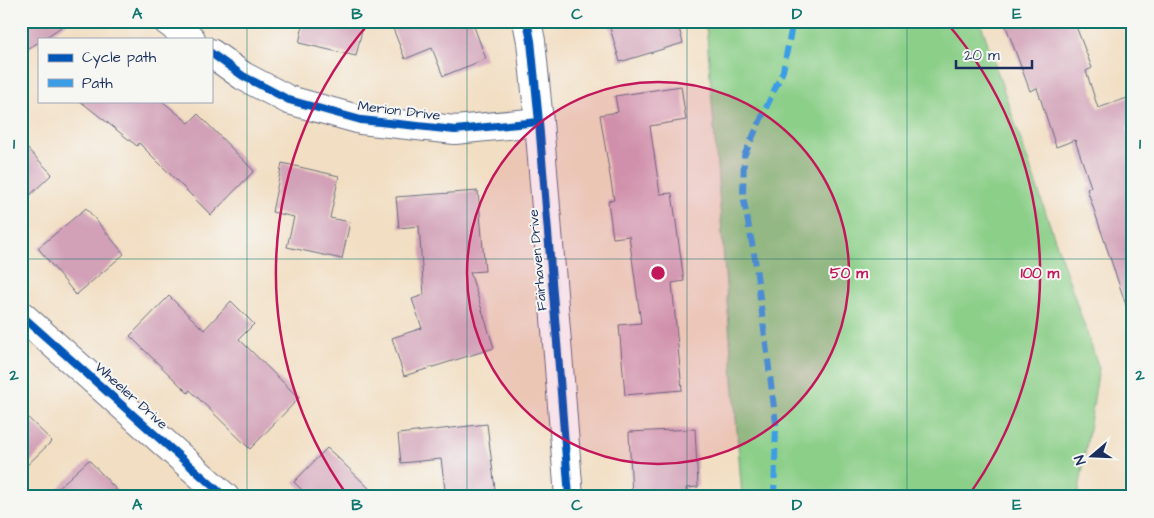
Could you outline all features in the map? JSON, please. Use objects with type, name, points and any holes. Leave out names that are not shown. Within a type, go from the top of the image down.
[{"type":"street","points":[[168,21],[190,38]]},
{"type":"street","name":"Fairhaven Drive","points":[[527,21],[531,41],[569,497]]},
{"type":"street","name":"Merion Drive","points":[[212,54],[243,76],[289,100],[361,120],[455,130],[538,122]]},
{"type":"street","name":"Wheeler Drive","points":[[21,315],[225,497]]},
{"type":"green space","points":[[705,21],[980,21],[1099,368],[1078,497],[742,497]]},
{"type":"building","points":[[21,21],[70,21],[44,38],[38,38],[38,43],[21,53]]},
{"type":"building","points":[[304,21],[364,21],[356,56],[299,43]]},
{"type":"building","points":[[390,21],[472,21],[486,59],[443,76],[432,48],[405,59]]},
{"type":"building","points":[[608,21],[677,21],[683,43],[620,62]]},
{"type":"building","points":[[1004,21],[1074,21],[1092,68],[1086,71],[1098,108],[1133,96],[1133,126],[1127,128],[1133,145],[1133,313],[1129,314],[1087,189],[1091,187],[1075,140],[1056,147],[1037,88],[1030,91]]},
{"type":"building","points":[[681,86],[686,120],[650,126],[660,194],[672,193],[684,281],[672,283],[682,390],[625,395],[619,325],[641,323],[629,236],[613,238],[608,201],[614,200],[600,115],[618,112],[615,96]]},
{"type":"building","points":[[81,102],[163,102],[189,123],[198,114],[254,171],[211,215],[139,143],[137,146]]},
{"type":"building","points":[[21,142],[52,174],[21,204]]},
{"type":"building","points":[[282,163],[339,176],[330,218],[350,222],[342,259],[287,247],[294,217],[272,212]]},
{"type":"building","points":[[478,191],[485,271],[470,272],[494,348],[404,376],[392,338],[422,328],[412,299],[424,295],[419,226],[399,228],[396,197]]},
{"type":"building","points":[[86,208],[124,254],[76,295],[38,248]]},
{"type":"building","points":[[169,296],[204,330],[231,301],[254,324],[239,339],[299,398],[250,449],[190,390],[188,393],[130,336]]},
{"type":"building","points":[[21,411],[52,441],[21,471]]},
{"type":"building","points":[[487,424],[496,497],[446,497],[441,459],[401,463],[398,434]]},
{"type":"building","points":[[695,429],[698,487],[686,488],[687,497],[632,497],[629,432]]},
{"type":"building","points":[[327,448],[378,497],[309,497],[294,482]]},
{"type":"building","points":[[89,460],[123,497],[48,497]]},
{"type":"marked path","points":[[774,497],[776,423],[755,259],[743,196],[744,156],[783,71],[793,21]]},
{"type":"cycle path","points":[[527,21],[531,41],[539,122],[569,497]]},
{"type":"cycle path","points":[[212,54],[243,76],[289,100],[361,120],[455,130],[539,122]]},
{"type":"cycle path","points":[[21,315],[225,497]]}]
